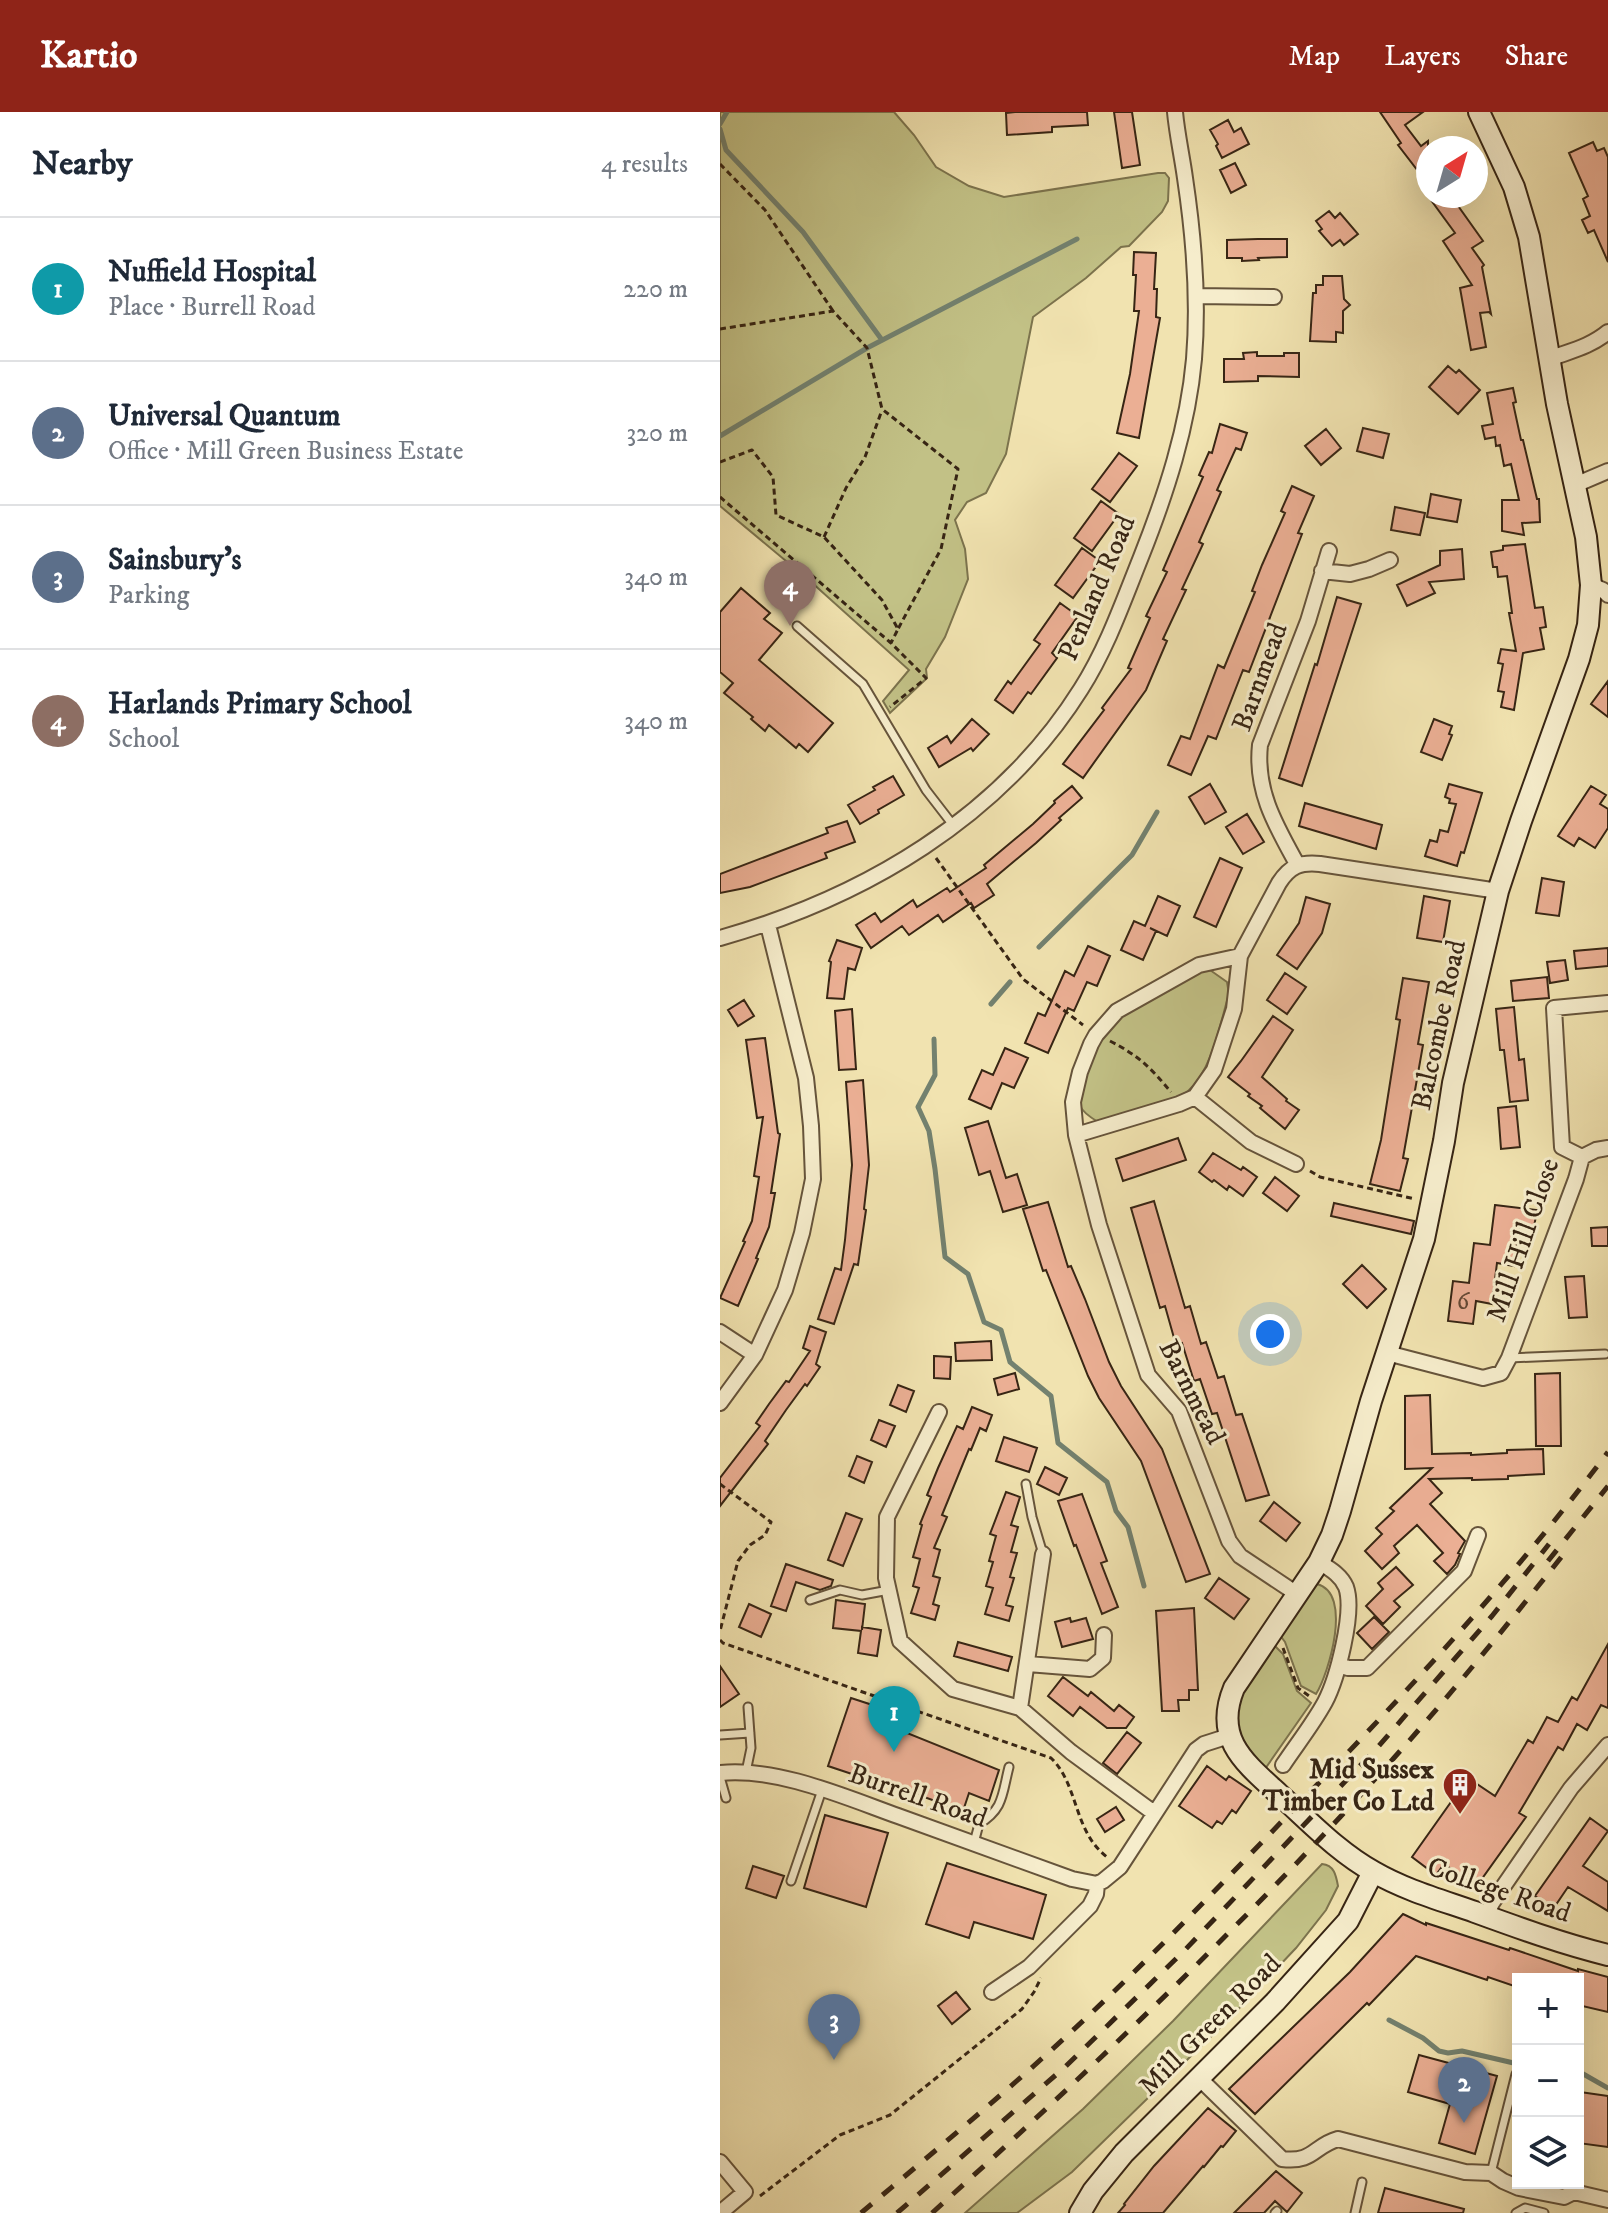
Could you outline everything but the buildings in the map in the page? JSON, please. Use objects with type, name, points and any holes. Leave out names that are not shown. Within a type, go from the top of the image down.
[{"type":"street","name":"Penland Road","points":[[720,938],[768,925],[863,883],[927,845],[1002,785],[1048,734],[1081,690],[1111,634],[1154,524],[1184,427],[1194,359],[1197,296],[1192,230],[1175,112]]},
{"type":"street","name":"Balcombe Road","points":[[1229,1736],[1226,1719],[1231,1696],[1268,1635],[1319,1562],[1340,1511],[1371,1401],[1416,1266],[1432,1204],[1453,1083],[1498,891],[1600,590],[1549,359],[1522,208],[1479,112]]},
{"type":"street","points":[[1197,296],[1274,297]]},
{"type":"street","points":[[1549,359],[1581,348],[1608,332]]},
{"type":"street","points":[[1575,485],[1608,471]]},
{"type":"street","name":"Barnmead","points":[[1297,864],[1264,798],[1258,762],[1260,745],[1308,621],[1329,551]]},
{"type":"street","points":[[1322,571],[1350,574],[1390,560]]},
{"type":"street","points":[[1076,1135],[1195,1097],[1214,1070],[1234,1009],[1240,956],[1279,883],[1286,872],[1297,864],[1306,862],[1498,891]]},
{"type":"street","points":[[720,1403],[755,1355],[785,1290],[802,1233],[813,1179],[806,1078],[768,925]]},
{"type":"street","name":"Barnmead","points":[[1240,956],[1199,965],[1117,1011],[1096,1035],[1080,1072],[1073,1102],[1076,1135],[1099,1225],[1148,1375],[1179,1411],[1229,1541],[1240,1556],[1297,1594]]},
{"type":"street","name":"Mill Hill Close","points":[[1387,1353],[1483,1378],[1501,1373],[1582,1157],[1562,1147],[1554,1008],[1608,1003]]},
{"type":"street","points":[[1195,1097],[1251,1142],[1296,1164]]},
{"type":"street","points":[[1582,1157],[1608,1148]]},
{"type":"street","points":[[720,1332],[755,1355]]},
{"type":"street","points":[[939,1412],[887,1517],[886,1578],[900,1641],[953,1689],[1020,1708],[1071,1752],[1154,1813]]},
{"type":"street","points":[[1339,1665],[1367,1668],[1464,1571],[1478,1535]]},
{"type":"street","points":[[1020,1708],[1043,1554]]},
{"type":"street","points":[[1283,1765],[1324,1704],[1339,1665],[1348,1598],[1346,1587],[1339,1576],[1319,1562]]},
{"type":"street","points":[[1028,1664],[1090,1669],[1103,1658],[1104,1635]]},
{"type":"street","points":[[992,1992],[1029,1967],[1090,1906],[1097,1884],[1120,1867],[1196,1750],[1229,1736],[1245,1762],[1261,1778],[1336,1846],[1373,1872]]},
{"type":"street","points":[[1486,1916],[1571,1788],[1608,1745]]},
{"type":"street","name":"Burrell Road","points":[[720,1775],[746,1772],[771,1775],[822,1790],[1072,1879],[1097,1884]]},
{"type":"street","name":"College Road","points":[[1373,1872],[1415,1891],[1579,1948],[1608,1955]]},
{"type":"street","name":"Mill Green Road","points":[[1080,2213],[1093,2191],[1124,2153],[1275,2002],[1348,1921],[1373,1872]]},
{"type":"street","points":[[1198,2077],[1282,2159],[1308,2157],[1338,2139],[1465,2172],[1491,2173],[1519,2188],[1564,2197],[1574,2192],[1608,2200]]},
{"type":"street","points":[[720,2162],[745,2192],[720,2213]]},
{"type":"lane","points":[[797,626],[863,684],[926,790],[954,826]]},
{"type":"lane","name":"Mill Hill Close","points":[[1509,1358],[1605,1354]]},
{"type":"lane","points":[[1026,1484],[1043,1554]]},
{"type":"lane","points":[[810,1600],[840,1590],[862,1595],[889,1590]]},
{"type":"lane","points":[[746,1772],[751,1748],[748,1707]]},
{"type":"lane","points":[[720,1735],[750,1733]]},
{"type":"lane","points":[[974,1843],[979,1824],[999,1808],[1009,1767]]},
{"type":"lane","points":[[720,1775],[726,1798]]},
{"type":"lane","points":[[791,1881],[822,1790]]},
{"type":"lane","points":[[1491,2173],[1512,2090]]},
{"type":"lane","points":[[1355,2213],[1362,2182]]},
{"type":"lane","points":[[1516,2213],[1525,2208],[1544,2213]]},
{"type":"path","points":[[720,164],[765,210],[833,311],[867,348],[882,409],[865,457],[846,488],[824,537]]},
{"type":"path","points":[[720,329],[833,311]]},
{"type":"path","points":[[882,409],[958,469],[941,549],[891,643]]},
{"type":"path","points":[[720,462],[752,450],[773,477],[776,515],[824,537],[882,600],[898,629]]},
{"type":"path","points":[[720,497],[891,643],[926,678],[890,707],[894,713],[886,723]]},
{"type":"path","points":[[927,845],[1023,979],[1096,1035],[1133,1053],[1150,1067],[1179,1104]]},
{"type":"path","points":[[1296,1164],[1320,1177],[1432,1204]]},
{"type":"path","points":[[720,1484],[771,1522],[765,1535],[750,1545],[738,1561],[720,1631]]},
{"type":"path","points":[[1268,1635],[1282,1646],[1298,1688],[1324,1704]]},
{"type":"path","points":[[720,1640],[1051,1758],[1061,1768],[1085,1831],[1099,1851],[1120,1867]]},
{"type":"path","points":[[758,2197],[840,2135],[890,2115],[1022,2009],[1046,1967]]},
{"type":"shaded area","points":[[720,112],[894,112],[936,167],[969,186],[1004,197],[1158,173],[1165,173],[1169,178],[1168,201],[1162,212],[1129,246],[1121,247],[1086,278],[1033,317],[1006,454],[986,493],[967,502],[955,520],[965,549],[968,579],[945,637],[926,669],[927,678],[890,713],[883,701],[909,670],[720,506]]},
{"type":"shaded area","points":[[1210,970],[1227,982],[1229,994],[1214,1046],[1196,1082],[1181,1095],[1131,1113],[1098,1122],[1086,1114],[1080,1106],[1081,1091],[1090,1059],[1101,1037],[1121,1017],[1152,996],[1184,978]]},
{"type":"shaded area","points":[[1317,1584],[1328,1590],[1336,1617],[1332,1652],[1316,1694],[1301,1686],[1285,1642],[1279,1634]]},
{"type":"shaded area","points":[[1272,1643],[1283,1654],[1297,1691],[1311,1703],[1265,1769],[1250,1751],[1237,1720],[1243,1691]]},
{"type":"shaded area","points":[[1322,1864],[1332,1868],[1338,1886],[1326,1910],[1296,1948],[1229,2019],[1072,2172],[1017,2213],[965,2213],[1083,2109],[1173,2021]]},
{"type":"waterway","points":[[720,124],[727,112]]},
{"type":"waterway","points":[[720,129],[726,150],[803,232],[882,340]]},
{"type":"waterway","points":[[720,436],[867,348],[1077,239]]},
{"type":"waterway","points":[[1039,947],[1132,855],[1157,812]]},
{"type":"waterway","points":[[991,1004],[1010,982]]},
{"type":"waterway","points":[[934,1039],[935,1075],[918,1107],[929,1131],[945,1257],[968,1274],[984,1322],[1001,1330],[1010,1362],[1051,1396],[1058,1443],[1107,1482],[1116,1511],[1128,1527],[1144,1586]]},
{"type":"waterway","points":[[1389,2020],[1423,2038],[1439,2051],[1462,2051],[1512,2063]]},
{"type":"waterway","points":[[1584,2074],[1608,2088]]},
{"type":"railway","points":[[861,2213],[1059,2043],[1200,1906],[1465,1626],[1608,1452]]},
{"type":"railway","points":[[1548,1561],[1608,1486]]},
{"type":"railway","points":[[897,2213],[1065,2067],[1183,1952],[1377,1748],[1492,1616],[1549,1544]]},
{"type":"railway","points":[[932,2213],[1110,2049],[1283,1878],[1415,1734],[1563,1555]]},
{"type":"place","name":"Harlands Primary School","points":[[790,626]]},
{"type":"place","name":"Nuffield Hospital","points":[[894,1752]]},
{"type":"place","name":"Mid Sussex Timber Co Ltd","points":[[1460,1816]]},
{"type":"place","name":"Sainsbury's","points":[[834,2060]]},
{"type":"place","name":"Universal Quantum","points":[[1464,2123]]}]
